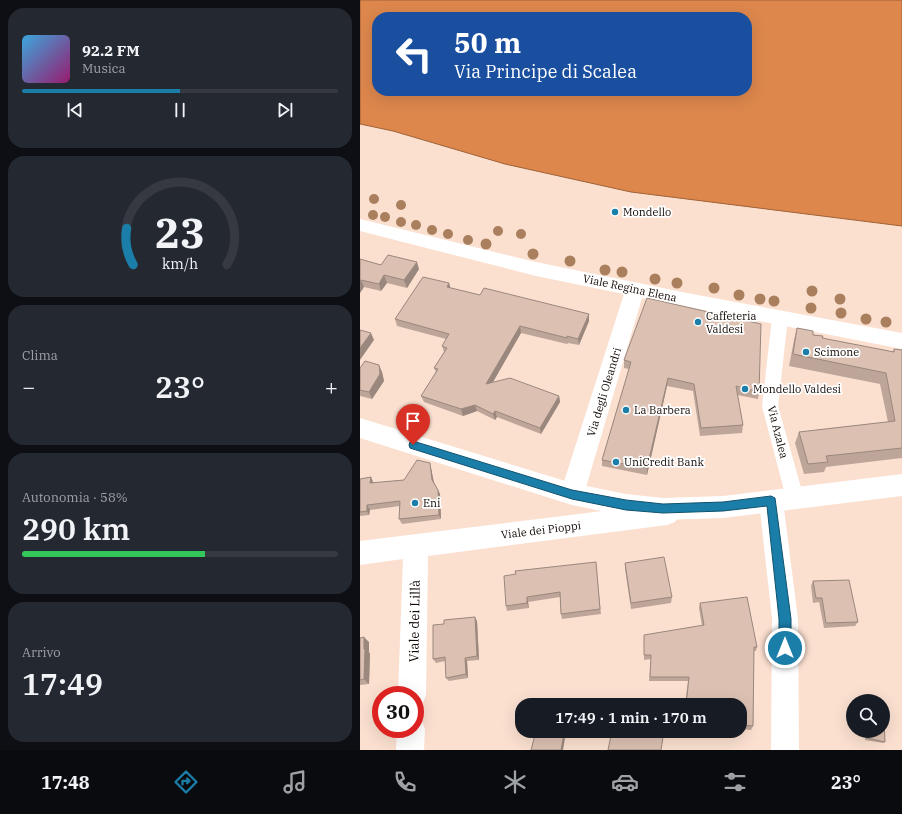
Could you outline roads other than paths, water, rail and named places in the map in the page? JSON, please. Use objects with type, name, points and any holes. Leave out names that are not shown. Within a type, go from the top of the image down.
[{"type":"main road","points":[[360,428],[572,494],[626,505],[663,509],[723,507],[902,485]]},
{"type":"street","name":"Viale Regina Elena","points":[[360,225],[486,257],[635,290],[902,341]]},
{"type":"street","name":"Via degli Oleandri","points":[[572,494],[635,290]]},
{"type":"street","name":"Via Azalea","points":[[780,318],[770,406],[783,499]]},
{"type":"street","points":[[783,499],[785,750]]},
{"type":"street","name":"Viale dei Pioppi","points":[[360,553],[723,507]]},
{"type":"street","name":"Viale dei Lillà","points":[[412,686],[416,546]]},
{"type":"street","points":[[410,750],[411,738]]},
{"type":"place","name":"Mondello","points":[[615,212]]},
{"type":"place","name":"Caffeteria Valdesi","points":[[698,322]]},
{"type":"place","name":"Scimone","points":[[806,352]]},
{"type":"place","name":"Mondello Valdesi","points":[[745,389]]},
{"type":"place","name":"La Barbera","points":[[626,410]]},
{"type":"place","name":"UniCredit Bank","points":[[616,462]]},
{"type":"place","name":"Eni","points":[[415,503]]}]
